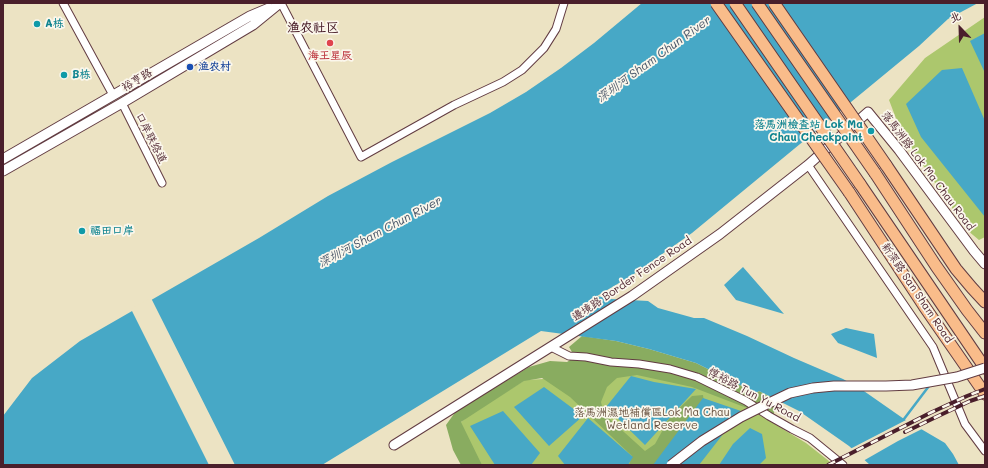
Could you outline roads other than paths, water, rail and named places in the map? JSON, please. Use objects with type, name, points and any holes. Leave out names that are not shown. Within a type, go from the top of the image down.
[{"type":"main road","name":"新深路 San Sham Road","points":[[716,3],[849,192],[924,306],[985,394]]},
{"type":"main road","name":"新深路 San Sham Road","points":[[735,3],[985,368]]},
{"type":"main road","points":[[757,3],[875,173],[936,266],[985,333]]},
{"type":"main road","points":[[774,3],[956,269],[985,302]]},
{"type":"street","points":[[63,3],[113,95]]},
{"type":"street","points":[[280,3],[361,157],[454,105],[503,82],[522,70],[544,48],[556,29],[564,3]]},
{"type":"street","name":"裕亨路","points":[[3,159],[250,16],[280,3]]},
{"type":"street","name":"裕亨路","points":[[3,171],[122,103],[253,25],[280,3]]},
{"type":"street","name":"口岸联络道","points":[[122,103],[162,182]]},
{"type":"street","name":"邊境路 Border Fence Road","points":[[394,445],[632,296],[720,234],[808,165],[868,112]]},
{"type":"street","name":"落馬洲路 Lok Ma Chau Road","points":[[868,112],[985,264]]},
{"type":"street","points":[[808,165],[933,347],[965,424],[985,452]]},
{"type":"street","name":"惇裕路 Tun Yu Road","points":[[551,347],[569,356],[647,365],[670,369],[697,377],[746,401],[769,416],[810,438],[843,465]]},
{"type":"street","points":[[671,465],[702,441],[741,417],[790,394],[813,388],[834,386],[912,385],[957,377],[985,368]]},
{"type":"water","name":"深圳河 Sham Chun River","points":[[642,3],[978,3],[948,19],[919,46],[692,233],[631,276],[597,296],[611,299],[648,301],[658,308],[694,318],[704,318],[843,379],[861,389],[904,419],[945,443],[959,465],[870,465],[849,446],[799,411],[759,391],[756,393],[696,363],[616,341],[541,331],[322,465],[3,465],[3,416],[32,378],[80,341],[259,238],[328,196],[490,113],[526,92],[594,43]]},
{"type":"water","points":[[985,33],[985,73],[970,41]]},
{"type":"water","points":[[962,68],[985,121],[985,217],[921,137],[906,104],[942,70]]},
{"type":"water","points":[[743,267],[784,314],[736,300],[724,285]]},
{"type":"water","points":[[846,328],[874,334],[877,358],[838,343],[831,334]]},
{"type":"water","points":[[631,376],[654,382],[696,389],[645,445],[606,407]]},
{"type":"water","points":[[544,387],[583,416],[549,446],[514,407]]},
{"type":"water","points":[[703,398],[741,411],[699,465],[653,465]]},
{"type":"water","points":[[503,411],[540,453],[531,465],[495,465],[470,426]]},
{"type":"water","points":[[588,418],[633,457],[628,465],[565,465],[558,456]]},
{"type":"water","points":[[750,428],[762,434],[766,458],[759,465],[719,465],[733,444]]},
{"type":"waterway","points":[[904,419],[929,386]]},
{"type":"railway","points":[[828,465],[930,413],[985,389]]},
{"type":"railway","points":[[905,432],[970,401],[985,396]]},
{"type":"place","name":"A栋","points":[[37,24]]},
{"type":"place","name":"海王星辰","points":[[330,43]]},
{"type":"place","name":"渔农村","points":[[190,67]]},
{"type":"place","name":"B栋","points":[[64,75]]},
{"type":"place","name":"落馬洲檢查站 Lok Ma Chau Checkpoint","points":[[871,131]]},
{"type":"place","name":"福田口岸","points":[[82,231]]},
{"type":"district","name":"渔农社区","points":[[313,28]]},
{"type":"park label","name":"落馬洲濕地補償區Lok Ma Chau Wetland Reserve","points":[[652,419]]}]
